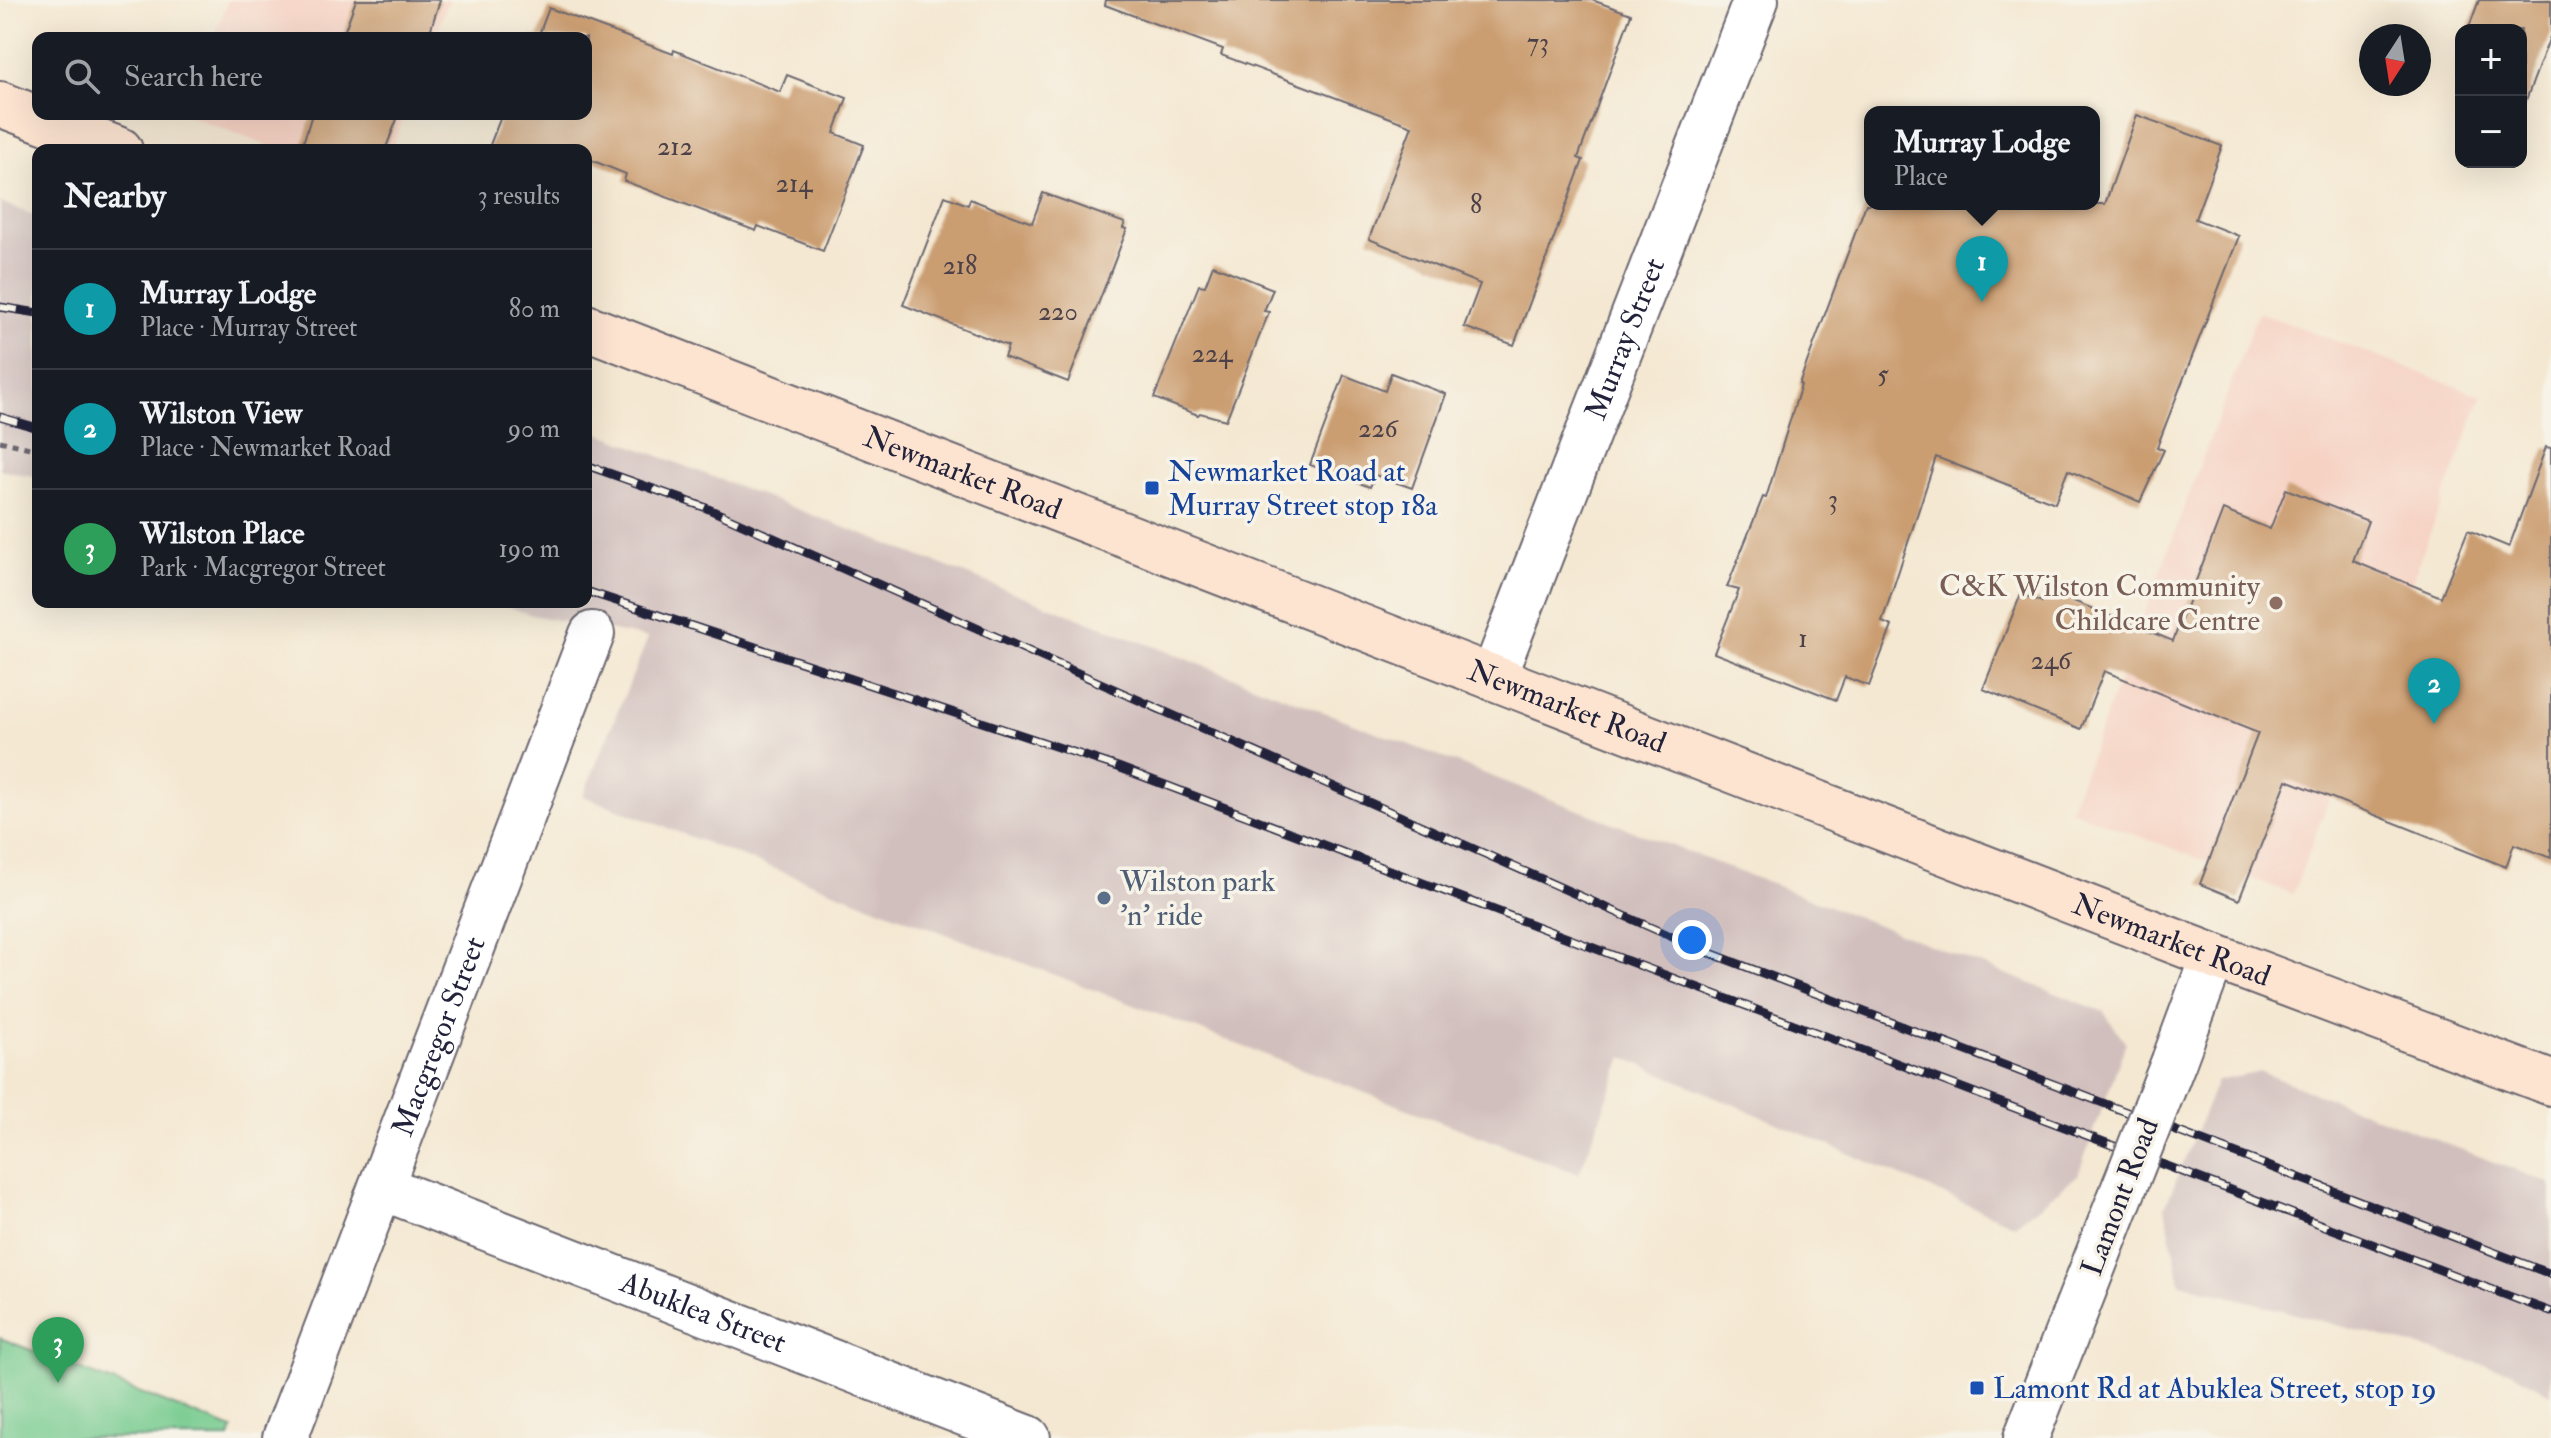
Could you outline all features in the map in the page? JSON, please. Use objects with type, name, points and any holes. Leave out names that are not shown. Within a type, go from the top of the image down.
[{"type":"main road","points":[[0,104],[32,116]]},
{"type":"main road","points":[[42,120],[104,144]]},
{"type":"main road","name":"Newmarket Road","points":[[592,329],[2213,956],[2551,1083]]},
{"type":"street","name":"Murray Street","points":[[1493,678],[1756,0]]},
{"type":"street","name":"Macgregor Street","points":[[285,1438],[592,634]]},
{"type":"street","name":"Lamont Road","points":[[2026,1438],[2213,956]]},
{"type":"street","name":"Abuklea Street","points":[[381,1187],[1028,1438]]},
{"type":"path","points":[[0,441],[32,449]]},
{"type":"shaded area","points":[[228,0],[449,0],[436,32],[216,32]]},
{"type":"shaded area","points":[[200,120],[403,120],[393,144],[262,144]]},
{"type":"shaded area","points":[[0,202],[32,215],[32,476],[0,469]]},
{"type":"shaded area","name":"C&K Wilston Community Childcare Centre","points":[[2258,312],[2482,396],[2293,894],[2070,810]]},
{"type":"shaded area","points":[[592,430],[2104,1012],[2126,1043],[2078,1175],[2015,1225],[1623,1057],[1579,1174],[583,796],[648,638],[511,608],[592,608]]},
{"type":"shaded area","points":[[2261,1072],[2551,1184],[2551,1394],[2512,1372],[2180,1283],[2165,1207],[2217,1081]]},
{"type":"green space","points":[[0,1338],[233,1429],[230,1438],[0,1438]]},
{"type":"building","points":[[356,0],[440,0],[430,32],[344,32]]},
{"type":"building","points":[[1106,0],[1592,0],[1631,14],[1578,158],[1583,160],[1514,345],[1464,327],[1480,284],[1369,239],[1412,126],[1221,55],[1223,49],[1105,5]]},
{"type":"building","points":[[2479,0],[2551,0],[2551,34],[2527,97],[2527,24],[2470,24]]},
{"type":"building","points":[[549,8],[673,54],[674,50],[780,92],[787,75],[847,98],[834,133],[864,145],[823,251],[758,226],[756,231],[624,181],[626,174],[592,160],[592,144],[490,144],[500,120],[592,120],[592,32],[540,32]]},
{"type":"building","points":[[2137,115],[2222,146],[2195,219],[2239,236],[2157,447],[2164,450],[2140,502],[2068,470],[2055,503],[1936,457],[1882,622],[1892,626],[1869,686],[1845,677],[1836,700],[1714,653],[1739,590],[1727,587],[1763,497],[1766,498],[1799,384],[1864,209],[2100,210],[2100,204],[2105,204]]},
{"type":"building","points":[[310,120],[397,120],[387,144],[303,144]]},
{"type":"building","points":[[1043,193],[1125,223],[1123,228],[1127,229],[1068,382],[1004,357],[1008,346],[903,305],[945,196],[968,205],[970,199],[1032,223]]},
{"type":"building","points":[[1213,265],[1273,289],[1264,311],[1269,312],[1226,420],[1198,415],[1154,398],[1199,285],[1205,286]]},
{"type":"building","points":[[1391,373],[1446,394],[1412,488],[1375,475],[1370,487],[1310,465],[1344,375],[1385,391]]},
{"type":"building","points":[[2546,447],[2551,448],[2551,858],[2514,844],[2506,867],[2287,780],[2239,900],[2200,884],[2258,733],[2104,671],[2081,729],[1983,689],[2021,594],[2042,602],[2046,590],[2173,641],[2223,510],[2270,529],[2286,489],[2368,521],[2353,561],[2441,597],[2468,530],[2509,547]]},
{"type":"railway","points":[[0,307],[32,312]]},
{"type":"railway","points":[[0,417],[32,426]]},
{"type":"railway","points":[[592,467],[704,507],[1697,948],[2551,1274]]},
{"type":"railway","points":[[592,593],[1118,767],[2551,1312]]},
{"type":"place","name":"Murray Lodge","points":[[1982,302]]},
{"type":"place","name":"Newmarket Road at Murray Street stop 18a","points":[[1152,488]]},
{"type":"place","name":"C&K Wilston Community Childcare Centre","points":[[2276,603]]},
{"type":"place","name":"Wilston View","points":[[2434,724]]},
{"type":"place","name":"Wilston park 'n' ride","points":[[1104,898]]},
{"type":"place","name":"Wilston Place","points":[[58,1383]]},
{"type":"place","name":"Lamont Rd at Abuklea Street, stop 19","points":[[1977,1388]]}]
